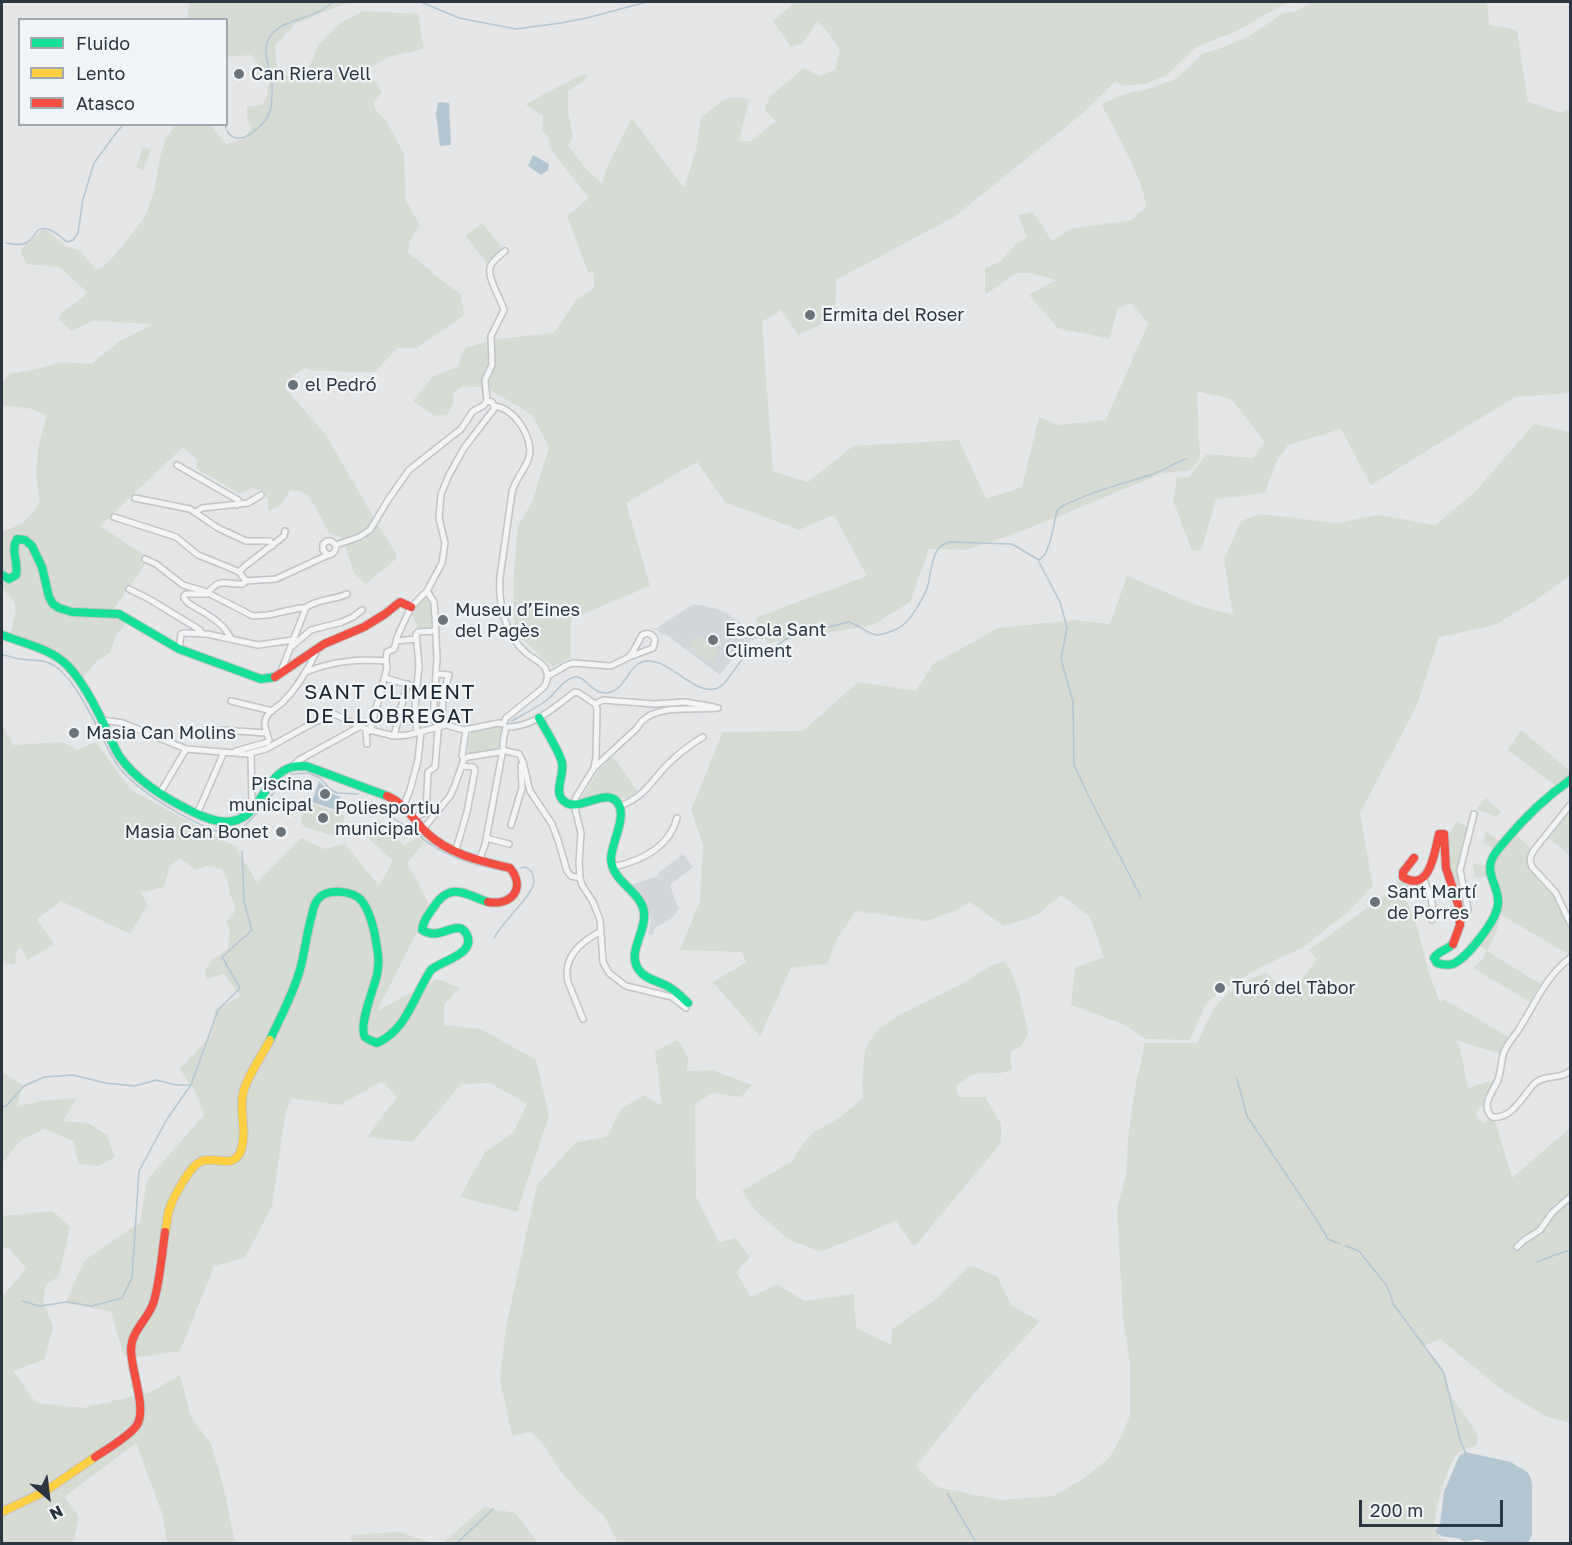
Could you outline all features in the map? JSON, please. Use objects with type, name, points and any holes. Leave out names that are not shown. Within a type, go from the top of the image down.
[{"type":"street","points":[[490,412],[484,410],[485,380],[492,365],[491,336],[504,310],[489,269],[505,251]]},
{"type":"street","points":[[336,545],[359,537],[370,530],[409,470],[460,429],[473,411],[485,403],[492,402],[494,406],[505,410],[518,422],[527,438],[530,450],[529,459],[515,483],[511,498],[500,578],[502,608],[517,643],[543,666],[548,676],[543,688],[506,718],[484,849],[479,861]]},
{"type":"street","points":[[368,744],[368,730],[385,678],[387,652],[394,649],[411,607],[427,591],[442,563],[444,540],[439,518],[441,494],[460,454],[485,422],[494,406]]},
{"type":"street","points":[[177,465],[238,500],[237,505]]},
{"type":"street","points":[[196,512],[202,508],[251,502],[261,495]]},
{"type":"street","points":[[135,498],[185,507],[243,540],[270,541],[272,546]]},
{"type":"street","points":[[114,517],[171,535],[198,555],[239,572],[246,581]]},
{"type":"street","points":[[239,572],[284,536],[285,531]]},
{"type":"street","points":[[2,575],[9,579],[18,573],[18,566],[12,551],[15,540],[21,539],[32,546],[44,572],[48,594],[58,608],[72,612],[121,615],[179,649],[254,677],[267,679],[279,675],[286,666],[338,638],[364,627],[386,614],[400,602],[411,607]]},
{"type":"street","points":[[328,555],[323,550],[323,544],[329,541],[336,545]]},
{"type":"street","points":[[207,594],[214,585],[219,583],[240,585],[245,584],[246,581],[280,578],[334,553],[336,545]]},
{"type":"street","points":[[145,559],[156,564],[183,585],[204,591],[244,613],[257,617],[304,608],[319,600],[336,599],[347,594]]},
{"type":"street","points":[[129,590],[200,630],[202,634]]},
{"type":"street","points":[[427,591],[434,604],[437,651],[434,712],[435,722],[440,726]]},
{"type":"street","points":[[207,594],[186,594],[184,598],[220,625],[231,639]]},
{"type":"street","points":[[286,666],[304,608]]},
{"type":"street","points":[[290,648],[311,630],[342,622],[362,610]]},
{"type":"street","points":[[403,807],[413,783],[419,755],[419,733],[415,713],[419,665],[416,634],[435,631]]},
{"type":"street","points":[[179,649],[182,633],[202,634],[258,645],[293,640]]},
{"type":"street","points":[[548,676],[570,664],[608,666],[653,648],[655,640],[652,635],[647,633],[642,635],[629,657]]},
{"type":"street","points":[[2,635],[48,653],[67,665],[102,720],[125,764],[145,783],[197,814],[231,823],[240,820],[285,770],[306,766],[395,799],[423,829],[455,853],[513,871],[518,887],[515,894],[500,903],[492,903],[459,892],[449,892],[440,897],[423,924],[422,930],[431,936],[453,928],[461,929],[466,933],[468,939],[467,948],[462,953],[432,968],[399,1026],[379,1042],[372,1042],[365,1038],[363,1026],[379,954],[365,908],[360,899],[351,894],[332,892],[320,897],[313,910],[303,956],[290,997],[244,1092],[243,1132],[239,1154],[231,1161],[205,1160],[198,1163],[191,1170],[172,1201],[154,1302],[132,1340],[131,1351],[141,1413],[138,1425],[44,1492],[2,1512]]},
{"type":"street","points":[[396,641],[416,639]]},
{"type":"street","points":[[231,752],[265,744],[268,740],[265,721],[272,711],[285,700],[306,672],[318,649]]},
{"type":"street","points":[[306,672],[344,661],[364,659],[386,661]]},
{"type":"street","points":[[413,818],[426,812],[428,772],[435,765],[443,694],[449,675],[437,674]]},
{"type":"street","points":[[385,678],[416,687]]},
{"type":"street","points":[[394,736],[407,684]]},
{"type":"street","points":[[102,720],[123,723],[186,749],[251,753],[266,749],[330,714],[340,716],[359,727],[394,736],[419,733],[448,725],[466,730],[499,723],[521,725],[539,718],[575,692],[596,704],[597,751],[594,768]]},
{"type":"street","points":[[596,704],[603,700],[654,704],[685,702],[718,708],[677,709],[655,713],[639,724],[594,768],[576,797],[574,805],[581,832],[580,878],[583,888],[596,907],[600,920],[601,951],[607,970],[626,986],[672,997],[687,1006]]},
{"type":"street","points":[[231,701],[272,711]]},
{"type":"street","points":[[539,718],[562,762],[560,796],[566,803],[574,805],[607,797],[615,798],[620,806],[611,855],[613,867],[644,910],[643,925],[635,955],[638,968],[646,975],[673,989],[687,1006]]},
{"type":"street","points":[[292,767],[299,760],[359,727]]},
{"type":"street","points":[[221,730],[267,733]]},
{"type":"street","points":[[423,829],[448,798],[455,785],[465,757],[466,730]]},
{"type":"street","points":[[620,806],[645,792],[671,761],[703,737]]},
{"type":"street","points":[[160,793],[186,749]]},
{"type":"street","points":[[597,751],[602,756],[606,756]]},
{"type":"street","points":[[197,814],[224,752]]},
{"type":"street","points":[[465,757],[502,752],[517,753],[521,757],[528,787],[535,801],[551,822],[567,871],[571,876],[580,878]]},
{"type":"street","points":[[251,753],[252,808]]},
{"type":"street","points":[[511,825],[522,788],[521,757]]},
{"type":"street","points":[[455,853],[467,812],[475,770],[473,766],[462,766]]},
{"type":"street","points":[[1474,814],[1460,870],[1468,910],[1452,945],[1435,955],[1434,960],[1437,963],[1448,965],[1456,962],[1482,934],[1495,916],[1499,903],[1490,872],[1493,857],[1525,818],[1570,780]]},
{"type":"street","points":[[1570,805],[1530,856],[1532,867],[1556,893],[1570,923]]},
{"type":"street","points":[[613,867],[637,861],[649,854],[670,836],[677,818]]},
{"type":"street","points":[[1414,858],[1403,872],[1406,880],[1423,878],[1428,872],[1439,834],[1443,834],[1446,868],[1458,903],[1460,926]]},
{"type":"street","points":[[486,838],[509,844]]},
{"type":"street","points":[[1423,878],[1433,902],[1432,920]]},
{"type":"street","points":[[583,1019],[568,982],[568,964],[577,948],[601,931]]},
{"type":"street","points":[[1570,958],[1551,977],[1505,1048],[1499,1076],[1486,1104],[1486,1110],[1492,1117],[1501,1116],[1518,1104],[1538,1081],[1564,1076],[1570,1071]]},
{"type":"street","points":[[1517,1247],[1540,1230],[1552,1213],[1570,1197]]},
{"type":"shaded area","points":[[189,2],[349,2],[295,24],[275,46],[277,69],[266,74],[251,55],[228,57],[228,18],[187,18]]},
{"type":"shaded area","points":[[795,2],[1289,2],[1234,32],[1195,48],[1166,76],[1144,84],[1123,86],[1116,81],[1082,114],[954,217],[836,280],[835,318],[798,335],[781,310],[762,322],[773,471],[808,482],[853,446],[959,440],[986,499],[1022,487],[1039,417],[1058,425],[1106,420],[1148,324],[1131,303],[1117,309],[1110,339],[1058,328],[1029,295],[1056,280],[1031,273],[1016,273],[985,295],[985,268],[1000,262],[1016,244],[1027,237],[1018,215],[1033,212],[1052,241],[1070,229],[1131,220],[1146,207],[1144,196],[1128,156],[1102,105],[1120,95],[1176,79],[1204,53],[1248,37],[1283,13],[1294,12],[1313,2],[1487,2],[1489,25],[1517,30],[1528,102],[1561,113],[1570,108],[1570,393],[1515,397],[1371,485],[1341,429],[1288,445],[1276,462],[1265,493],[1216,499],[1202,549],[1192,551],[1173,500],[1177,477],[1188,478],[1207,454],[1253,458],[1265,442],[1231,399],[1197,391],[1200,459],[1190,470],[1160,474],[992,542],[965,550],[929,549],[910,602],[873,625],[768,643],[755,618],[867,576],[834,515],[799,530],[725,502],[697,462],[626,503],[650,586],[571,619],[570,658],[552,667],[515,632],[513,583],[518,525],[532,503],[549,447],[532,415],[492,391],[480,387],[463,386],[454,393],[453,405],[447,415],[435,416],[413,401],[432,377],[457,367],[466,347],[500,339],[554,333],[577,299],[594,288],[594,273],[588,272],[567,216],[589,198],[549,147],[550,139],[542,131],[543,116],[526,105],[583,74],[587,74],[586,79],[568,91],[568,113],[573,137],[568,145],[587,170],[602,183],[609,163],[632,118],[684,188],[696,150],[701,118],[718,104],[734,97],[749,100],[739,141],[751,141],[776,121],[765,110],[769,97],[804,68],[819,76],[835,70],[840,50],[826,30],[817,22],[802,44],[791,47],[773,21]]},
{"type":"shaded area","points":[[363,11],[418,14],[424,49],[388,57],[363,72],[374,79],[382,92],[374,101],[375,109],[387,122],[404,154],[406,201],[420,225],[410,241],[408,253],[461,294],[464,315],[417,348],[397,348],[375,372],[316,371],[304,368],[284,387],[326,435],[397,558],[366,584],[354,573],[343,538],[329,533],[307,495],[300,491],[290,490],[281,503],[268,510],[268,501],[264,491],[252,488],[240,494],[197,469],[197,460],[183,447],[100,526],[149,558],[114,609],[125,624],[116,635],[110,653],[98,660],[83,677],[69,660],[10,634],[15,609],[12,599],[2,589],[2,532],[24,521],[40,501],[37,458],[47,416],[33,409],[2,405],[2,383],[10,374],[61,362],[91,364],[120,341],[153,324],[93,321],[72,331],[58,319],[62,313],[88,293],[59,267],[26,264],[22,248],[44,228],[67,247],[79,250],[97,270],[101,268],[114,256],[145,215],[151,202],[163,148],[175,126],[212,126],[226,144],[243,139],[252,128],[247,118],[247,107],[263,104],[269,83],[280,76],[294,76],[309,68],[318,45],[339,24]]},
{"type":"shaded area","points":[[143,147],[151,150],[143,170],[136,167]]},
{"type":"shaded area","points":[[482,223],[504,250],[488,264],[465,236]]},
{"type":"shaded area","points":[[1534,424],[1570,432],[1570,575],[1536,600],[1495,625],[1439,637],[1417,705],[1360,813],[1373,886],[1348,912],[1302,948],[1265,965],[1220,991],[1205,1005],[1190,1040],[1146,1039],[1125,1025],[1071,1005],[1075,968],[1104,957],[1090,917],[1061,895],[1037,915],[1004,926],[970,902],[953,912],[927,921],[856,911],[837,939],[827,964],[791,968],[760,1036],[713,982],[746,962],[742,952],[680,950],[700,901],[703,845],[691,810],[723,732],[803,731],[858,682],[916,691],[933,664],[998,628],[1075,620],[1110,624],[1127,576],[1193,604],[1233,615],[1224,560],[1241,521],[1260,514],[1337,523],[1379,515],[1435,525],[1474,493]]},
{"type":"shaded area","points":[[428,598],[432,604],[433,628],[432,630],[419,629],[410,612]]},
{"type":"shaded area","name":"Escola Sant Climent","points":[[693,605],[717,609],[728,614],[760,637],[741,648],[720,675],[655,629]]},
{"type":"shaded area","points":[[696,635],[720,652],[711,663],[688,647]]},
{"type":"shaded area","points":[[2,725],[13,745],[63,742],[77,750],[96,742],[131,790],[235,846],[257,882],[301,838],[324,849],[345,844],[379,886],[393,861],[362,832],[378,819],[404,845],[422,836],[424,843],[407,863],[430,906],[377,1011],[437,979],[460,988],[444,1005],[444,1025],[481,1029],[536,1060],[549,1116],[517,1212],[460,1197],[485,1152],[514,1132],[527,1104],[490,1083],[461,1084],[413,1142],[367,1137],[397,1097],[382,1081],[340,1105],[291,1098],[285,1116],[272,1206],[245,1258],[214,1266],[180,1351],[139,1357],[124,1356],[111,1312],[65,1303],[85,1260],[140,1222],[147,1180],[204,1115],[196,1093],[180,1069],[211,1035],[215,1010],[241,996],[224,974],[207,979],[205,970],[212,960],[228,949],[230,931],[226,922],[233,914],[235,905],[222,869],[206,866],[196,870],[180,858],[170,866],[164,887],[140,892],[148,905],[130,934],[61,901],[37,919],[54,944],[28,960],[20,947],[16,952],[15,964],[2,963]]},
{"type":"shaded area","points":[[496,725],[504,728],[500,740],[501,749],[468,753],[472,730]]},
{"type":"shaded area","points":[[1521,730],[1570,771],[1570,777],[1556,786],[1508,750]]},
{"type":"shaded area","points":[[611,758],[614,758],[639,793],[629,798],[606,793],[581,798],[599,770]]},
{"type":"shaded area","points":[[1486,798],[1501,812],[1496,817],[1479,811],[1477,808]]},
{"type":"shaded area","name":"Poliesportiu municipal","points":[[307,802],[345,816],[338,837],[303,826],[301,820]]},
{"type":"shaded area","points":[[1570,810],[1570,856],[1547,836]]},
{"type":"shaded area","points":[[1457,821],[1467,827],[1457,870],[1465,906],[1464,912],[1449,868],[1447,834]]},
{"type":"shaded area","points":[[1486,831],[1501,842],[1495,849],[1483,843]]},
{"type":"shaded area","points":[[1515,834],[1531,848],[1527,863],[1552,893],[1570,929],[1569,955],[1500,912],[1493,862]]},
{"type":"shaded area","points":[[683,854],[693,867],[670,885],[677,906],[680,908],[671,919],[656,927],[652,935],[648,934],[651,919],[647,907],[631,885],[659,876],[658,873]]},
{"type":"shaded area","points":[[1473,864],[1487,866],[1488,876],[1475,877]]},
{"type":"shaded area","points":[[1402,880],[1421,881],[1425,890],[1405,898],[1415,921],[1440,1002],[1444,999],[1510,1038],[1501,1054],[1456,1040],[1468,1088],[1494,1080],[1483,1105],[1476,1112],[1484,1123],[1489,1119],[1495,1121],[1512,1178],[1570,1128],[1570,1423],[1545,1416],[1501,1389],[1440,1339],[1424,1346],[1443,1368],[1451,1396],[1478,1436],[1477,1445],[1460,1452],[1453,1461],[1439,1499],[1435,1518],[1438,1536],[1457,1543],[618,1543],[605,1517],[581,1495],[558,1468],[544,1445],[531,1432],[512,1436],[500,1379],[506,1327],[537,1185],[575,1143],[608,1136],[621,1109],[644,1095],[662,1106],[655,1051],[678,1040],[688,1057],[687,1071],[712,1070],[752,1085],[741,1097],[712,1093],[695,1104],[696,1197],[719,1242],[736,1238],[750,1257],[736,1272],[751,1297],[777,1284],[804,1301],[854,1294],[856,1328],[891,1345],[892,1329],[936,1299],[970,1265],[997,1276],[1011,1305],[1040,1321],[978,1389],[916,1466],[937,1487],[1000,1500],[1054,1496],[1083,1479],[1109,1458],[1121,1438],[1130,1415],[1130,1364],[1123,1319],[1117,1208],[1126,1176],[1134,1093],[1145,1043],[1197,1043],[1219,1002],[1239,986],[1266,972],[1289,996],[1317,959],[1309,950]]},
{"type":"shaded area","points":[[1498,916],[1500,917],[1496,933],[1487,951],[1542,985],[1530,1002],[1473,968],[1482,960],[1486,951],[1478,943]]},
{"type":"shaded area","points":[[1005,961],[1019,992],[1028,1033],[1022,1045],[1010,1053],[1012,1070],[1001,1073],[973,1074],[956,1086],[959,1097],[985,1097],[1001,1124],[1001,1143],[914,1247],[896,1221],[821,1252],[788,1239],[756,1211],[742,1191],[792,1161],[813,1133],[839,1118],[863,1098],[865,1050],[877,1030],[897,1016],[967,981],[992,965]]},
{"type":"shaded area","points":[[2,1072],[23,1085],[16,1107],[40,1101],[77,1098],[63,1121],[88,1123],[107,1135],[115,1157],[99,1166],[79,1164],[73,1141],[44,1129],[20,1141],[2,1163]]},
{"type":"shaded area","points":[[53,1211],[70,1227],[59,1276],[46,1285],[43,1301],[53,1327],[45,1359],[13,1371],[36,1403],[83,1408],[151,1392],[180,1375],[191,1417],[211,1444],[223,1485],[235,1543],[167,1543],[163,1516],[136,1443],[64,1497],[79,1516],[73,1543],[2,1544],[2,1297],[26,1269],[10,1249],[2,1247],[2,1216]]},
{"type":"shaded area","points":[[484,1507],[515,1513],[538,1543],[443,1543]]},
{"type":"shaded area","points":[[398,1532],[433,1543],[353,1543],[350,1535]]},
{"type":"water","points":[[438,102],[449,103],[451,145],[440,146],[436,114]]},
{"type":"water","points":[[533,155],[549,164],[548,170],[541,175],[528,166]]},
{"type":"water","name":"Piscina municipal","points":[[319,781],[331,793],[340,797],[336,810],[312,802]]},
{"type":"water","points":[[1465,1452],[1511,1462],[1527,1472],[1532,1485],[1532,1534],[1529,1541],[1489,1543],[1477,1539],[1465,1542],[1436,1533],[1440,1525],[1444,1492],[1459,1456]]},
{"type":"waterway","points":[[271,76],[266,51],[267,43],[274,31],[319,12],[333,2]]},
{"type":"waterway","points":[[421,2],[459,18],[516,29],[587,18],[646,2]]},
{"type":"waterway","points":[[227,131],[238,138],[245,137],[258,128],[271,107],[272,81]]},
{"type":"waterway","points":[[6,243],[19,245],[26,243],[41,229],[53,231],[67,242],[73,240],[78,233],[83,199],[94,163],[122,126]]},
{"type":"waterway","points":[[512,721],[547,700],[563,683],[575,677],[583,679],[599,692],[611,692],[621,685],[636,665],[648,661],[657,662],[698,686],[714,689],[723,684],[748,655],[775,646],[795,635],[849,622],[875,635],[892,631],[902,626],[918,606],[928,585],[934,557],[942,545],[950,542],[1012,544],[1039,560],[1049,545],[1057,511],[1061,507],[1187,459]]},
{"type":"waterway","points":[[1039,562],[1060,602],[1067,627],[1061,659],[1073,702],[1074,765],[1141,897]]},
{"type":"waterway","points":[[2,655],[42,661],[57,668],[71,682],[121,770],[141,789],[166,806],[224,837],[240,831],[285,779],[292,774],[308,773],[320,778],[337,793],[358,794]]},
{"type":"waterway","points":[[383,802],[394,819],[439,850],[468,862],[508,872]]},
{"type":"waterway","points":[[23,1301],[39,1306],[67,1302],[92,1306],[122,1298],[132,1278],[139,1171],[167,1119],[191,1085],[218,1010],[240,988],[222,957],[252,930],[244,902],[242,851]]},
{"type":"waterway","points":[[494,938],[523,901],[534,882],[532,872],[526,867],[521,868]]},
{"type":"waterway","points":[[2,1107],[6,1106],[24,1086],[44,1077],[73,1075],[105,1083],[135,1086],[156,1080],[176,1085],[191,1085]]},
{"type":"waterway","points":[[1237,1079],[1247,1116],[1328,1239],[1340,1244]]},
{"type":"waterway","points":[[1346,1246],[1359,1251],[1387,1286],[1394,1305],[1444,1373],[1465,1452]]},
{"type":"waterway","points":[[1537,1262],[1570,1250]]},
{"type":"waterway","points":[[947,1493],[977,1544]]},
{"type":"waterway","points":[[456,1544],[493,1509]]},
{"type":"traffic: fast","points":[[2,575],[9,579],[16,575],[15,543],[17,539],[25,540],[32,546],[42,567],[49,597],[59,608],[72,612],[119,614],[179,649],[261,679],[275,677]]},
{"type":"traffic: fast","points":[[2,635],[46,651],[68,666],[80,681],[127,766],[160,794],[199,815],[221,821],[242,818],[257,804],[275,778],[283,771],[295,766],[306,766],[387,796]]},
{"type":"traffic: fast","points":[[539,718],[561,758],[562,773],[559,789],[561,798],[565,802],[578,804],[608,797],[614,799],[619,805],[620,824],[611,859],[616,874],[638,898],[644,912],[643,927],[636,949],[636,963],[645,976],[678,993],[688,1003]]},
{"type":"traffic: fast","points":[[1453,944],[1434,958],[1437,963],[1446,965],[1455,963],[1481,936],[1493,919],[1498,904],[1497,892],[1490,871],[1493,856],[1528,815],[1570,780]]},
{"type":"traffic: fast","points":[[270,1040],[296,982],[314,908],[323,895],[334,892],[352,894],[361,900],[370,917],[378,964],[363,1032],[366,1038],[377,1043],[396,1030],[403,1021],[431,970],[457,956],[467,946],[466,933],[462,929],[435,933],[422,930],[426,918],[439,900],[452,892],[458,892],[488,902]]},
{"type":"traffic: slow","points":[[165,1232],[171,1205],[182,1182],[192,1169],[202,1161],[233,1160],[240,1153],[243,1138],[243,1093],[251,1073],[270,1040]]},
{"type":"traffic: slow","points":[[2,1512],[44,1492],[95,1457]]},
{"type":"traffic: jam","points":[[275,677],[324,644],[364,627],[400,602],[411,607]]},
{"type":"traffic: jam","points":[[387,796],[399,803],[428,834],[446,847],[488,863],[510,868],[517,882],[514,894],[504,901],[488,902]]},
{"type":"traffic: jam","points":[[1414,858],[1403,872],[1403,877],[1412,881],[1419,880],[1430,868],[1439,834],[1444,834],[1446,868],[1458,904],[1460,925],[1453,944]]},
{"type":"traffic: jam","points":[[95,1457],[126,1436],[138,1423],[140,1407],[131,1350],[134,1336],[154,1301],[165,1232]]},
{"type":"place","name":"Can Riera Vell","points":[[239,74]]},
{"type":"place","name":"Ermita del Roser","points":[[810,315]]},
{"type":"place","name":"el Pedró","points":[[293,385]]},
{"type":"place","name":"Museu d’Eines del Pagès","points":[[443,620]]},
{"type":"place","name":"Escola Sant Climent","points":[[713,640]]},
{"type":"place","name":"Masia Can Molins","points":[[74,733]]},
{"type":"place","name":"Piscina municipal","points":[[325,794]]},
{"type":"place","name":"Poliesportiu municipal","points":[[323,818]]},
{"type":"place","name":"Masia Can Bonet","points":[[281,832]]},
{"type":"place","name":"Sant Martí de Porres","points":[[1375,902]]},
{"type":"place","name":"Turó del Tàbor","points":[[1220,988]]},
{"type":"district","name":"SANT CLIMENT DE LLOBREGAT","points":[[390,704]]}]
